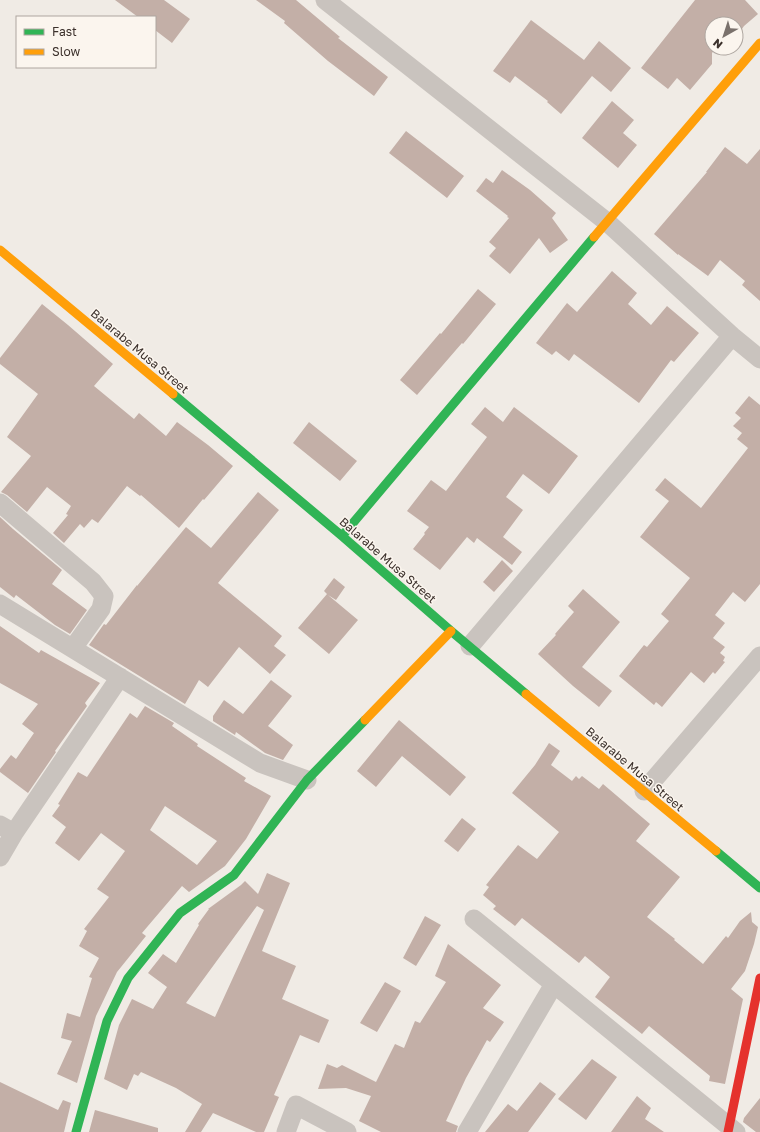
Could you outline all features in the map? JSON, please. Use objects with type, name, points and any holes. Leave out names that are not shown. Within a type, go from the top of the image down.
[{"type":"street","points":[[325,0],[607,222],[732,336],[760,359]]},
{"type":"street","points":[[342,536],[760,43]]},
{"type":"street","name":"Balarabe Musa Street","points":[[0,250],[760,888]]},
{"type":"street","points":[[470,646],[732,336]]},
{"type":"street","points":[[0,503],[93,582],[104,596],[101,609],[73,648]]},
{"type":"street","points":[[0,604],[260,763],[307,780]]},
{"type":"street","points":[[76,1132],[107,1021],[128,978],[180,913],[234,875],[307,780],[451,630]]},
{"type":"street","points":[[644,791],[760,656]]},
{"type":"street","points":[[0,857],[7,829],[120,677]]},
{"type":"street","points":[[474,919],[731,1130],[760,978]]},
{"type":"street","points":[[466,1132],[554,984]]},
{"type":"street","points":[[286,1132],[296,1105],[347,1132]]},
{"type":"building","points":[[115,0],[164,0],[190,19],[172,43],[156,31],[156,16],[137,16]]},
{"type":"building","points":[[256,0],[296,0],[340,37],[338,38],[388,77],[374,96],[328,61],[284,23],[285,21]]},
{"type":"building","points":[[695,0],[745,0],[758,14],[744,26],[744,16],[704,16],[704,56],[712,56],[712,64],[690,90],[677,78],[668,89],[641,68]]},
{"type":"building","points":[[531,20],[584,60],[599,41],[631,68],[611,92],[592,76],[561,114],[547,102],[548,101],[515,76],[510,83],[493,71]]},
{"type":"building","points":[[612,101],[634,120],[623,133],[637,145],[618,168],[582,138]]},
{"type":"building","points":[[406,131],[464,176],[447,198],[389,153]]},
{"type":"building","points":[[725,147],[747,164],[760,149],[760,301],[742,285],[745,281],[720,260],[708,276],[678,255],[654,234],[707,172]]},
{"type":"building","points":[[502,170],[530,190],[556,213],[552,218],[568,240],[550,253],[539,238],[510,274],[489,256],[496,248],[489,242],[509,218],[476,191],[486,178],[493,183]]},
{"type":"building","points":[[612,271],[637,293],[628,304],[651,325],[667,306],[699,333],[674,362],[671,360],[639,403],[574,354],[569,361],[556,351],[552,355],[536,343],[567,303],[577,312]]},
{"type":"building","points":[[478,289],[496,304],[463,344],[462,343],[417,395],[400,380]]},
{"type":"building","points":[[42,304],[113,364],[94,386],[134,419],[139,413],[166,436],[177,422],[233,466],[179,528],[141,495],[140,496],[127,486],[98,523],[92,519],[84,528],[80,524],[64,543],[53,533],[68,515],[66,514],[71,506],[47,487],[27,512],[7,495],[1,492],[31,456],[7,437],[38,394],[0,364],[0,358]]},
{"type":"building","points":[[749,396],[760,405],[760,584],[745,602],[733,592],[715,615],[725,623],[713,638],[725,647],[720,653],[725,657],[723,661],[725,662],[715,674],[713,672],[704,683],[691,672],[662,707],[656,702],[654,705],[619,676],[644,645],[647,647],[669,621],[661,614],[690,578],[640,537],[669,501],[655,490],[665,478],[701,508],[748,448],[737,439],[742,433],[733,426],[741,418],[735,413]]},
{"type":"building","points":[[485,407],[503,422],[514,407],[578,456],[549,494],[523,474],[506,497],[523,510],[503,537],[522,552],[512,565],[477,538],[474,543],[467,537],[440,570],[413,549],[429,527],[407,511],[431,480],[446,491],[487,437],[471,424]]},
{"type":"building","points":[[309,422],[357,461],[340,481],[293,443]]},
{"type":"building","points":[[258,492],[279,510],[218,583],[282,636],[274,646],[286,655],[270,674],[239,647],[208,687],[199,680],[185,704],[89,645],[104,624],[106,625],[137,585],[186,527],[211,548]]},
{"type":"building","points":[[0,517],[62,570],[52,584],[87,610],[70,634],[55,625],[16,595],[14,598],[0,587]]},
{"type":"building","points":[[502,560],[513,571],[494,592],[483,582]]},
{"type":"building","points":[[334,578],[345,587],[336,600],[328,595],[358,620],[329,654],[298,628],[327,594],[324,591]]},
{"type":"building","points":[[583,589],[620,622],[582,667],[612,691],[599,707],[573,686],[538,654],[556,635],[555,634],[574,612],[568,606]]},
{"type":"building","points":[[0,626],[39,653],[41,650],[100,683],[85,703],[87,706],[55,751],[56,752],[28,793],[0,772],[0,769],[11,755],[16,759],[34,733],[22,724],[38,704],[0,683]]},
{"type":"building","points":[[271,680],[292,696],[268,726],[293,745],[283,760],[265,753],[236,732],[235,735],[213,721],[213,716],[224,700],[243,714]]},
{"type":"building","points":[[145,706],[174,723],[172,726],[198,744],[197,746],[246,778],[244,781],[271,796],[246,839],[225,866],[189,892],[182,886],[142,933],[146,936],[117,972],[96,1016],[77,1083],[57,1074],[72,1041],[61,1038],[67,1013],[80,1017],[92,978],[89,977],[99,958],[79,946],[87,931],[84,929],[109,897],[97,889],[125,851],[101,833],[79,861],[55,843],[66,827],[52,816],[60,805],[58,804],[78,772],[87,777],[130,713],[137,718]],"holes":[[[165,806],[217,841],[197,865],[150,830]]]},
{"type":"building","points":[[399,720],[466,777],[450,796],[402,756],[376,787],[357,771]]},
{"type":"building","points":[[549,743],[560,751],[551,765],[572,781],[576,776],[579,779],[582,776],[599,789],[603,784],[650,824],[636,841],[680,877],[647,917],[675,939],[674,940],[703,964],[726,936],[728,938],[740,921],[751,912],[752,922],[758,927],[745,971],[731,989],[743,999],[725,1084],[709,1081],[710,1076],[649,1026],[642,1034],[595,997],[610,977],[585,956],[579,963],[522,918],[515,926],[493,909],[496,906],[483,895],[489,887],[486,885],[518,845],[537,859],[559,832],[512,793],[535,765]]},
{"type":"building","points":[[462,818],[476,829],[458,852],[444,841]]},
{"type":"building","points":[[267,873],[290,883],[262,951],[296,966],[282,999],[329,1020],[319,1043],[300,1035],[274,1095],[279,1097],[264,1132],[256,1132],[213,1113],[201,1132],[185,1132],[202,1104],[176,1088],[141,1072],[138,1076],[134,1074],[127,1090],[104,1079],[119,1025],[132,999],[153,1009],[167,987],[148,973],[163,954],[176,963],[208,909],[245,881],[258,894]],"holes":[[[257,906],[264,910],[215,1017],[186,1003]]]},
{"type":"building","points":[[425,916],[441,925],[416,966],[403,958]]},
{"type":"building","points":[[448,944],[501,985],[483,1008],[504,1022],[490,1042],[487,1040],[466,1078],[446,1121],[458,1126],[456,1132],[381,1132],[359,1121],[371,1096],[346,1088],[318,1089],[327,1064],[337,1068],[342,1065],[376,1082],[395,1044],[404,1048],[415,1021],[420,1023],[446,982],[435,976]]},
{"type":"building","points":[[385,982],[401,991],[377,1032],[360,1023]]},
{"type":"building","points":[[592,1059],[617,1077],[586,1120],[558,1099]]},
{"type":"building","points":[[0,1082],[58,1110],[63,1100],[71,1103],[64,1132],[0,1132]]},
{"type":"building","points":[[540,1082],[556,1094],[528,1132],[485,1132],[508,1104],[517,1111]]},
{"type":"building","points":[[637,1096],[651,1108],[645,1119],[664,1132],[611,1132]]},
{"type":"building","points":[[760,1098],[760,1132],[756,1132],[743,1122],[744,1118]]},
{"type":"building","points":[[95,1110],[158,1128],[158,1132],[89,1132]]},
{"type":"traffic: fast","points":[[342,536],[594,237]]},
{"type":"traffic: fast","points":[[173,394],[342,536],[526,694]]},
{"type":"traffic: fast","points":[[76,1132],[107,1021],[128,978],[180,913],[234,875],[307,780],[365,720]]},
{"type":"traffic: fast","points":[[716,851],[760,888]]},
{"type":"traffic: slow","points":[[594,237],[760,43]]},
{"type":"traffic: slow","points":[[0,250],[173,394]]},
{"type":"traffic: slow","points":[[365,720],[451,631]]},
{"type":"traffic: slow","points":[[526,694],[716,851]]},
{"type":"traffic: jam","points":[[728,1132],[760,978]]}]
